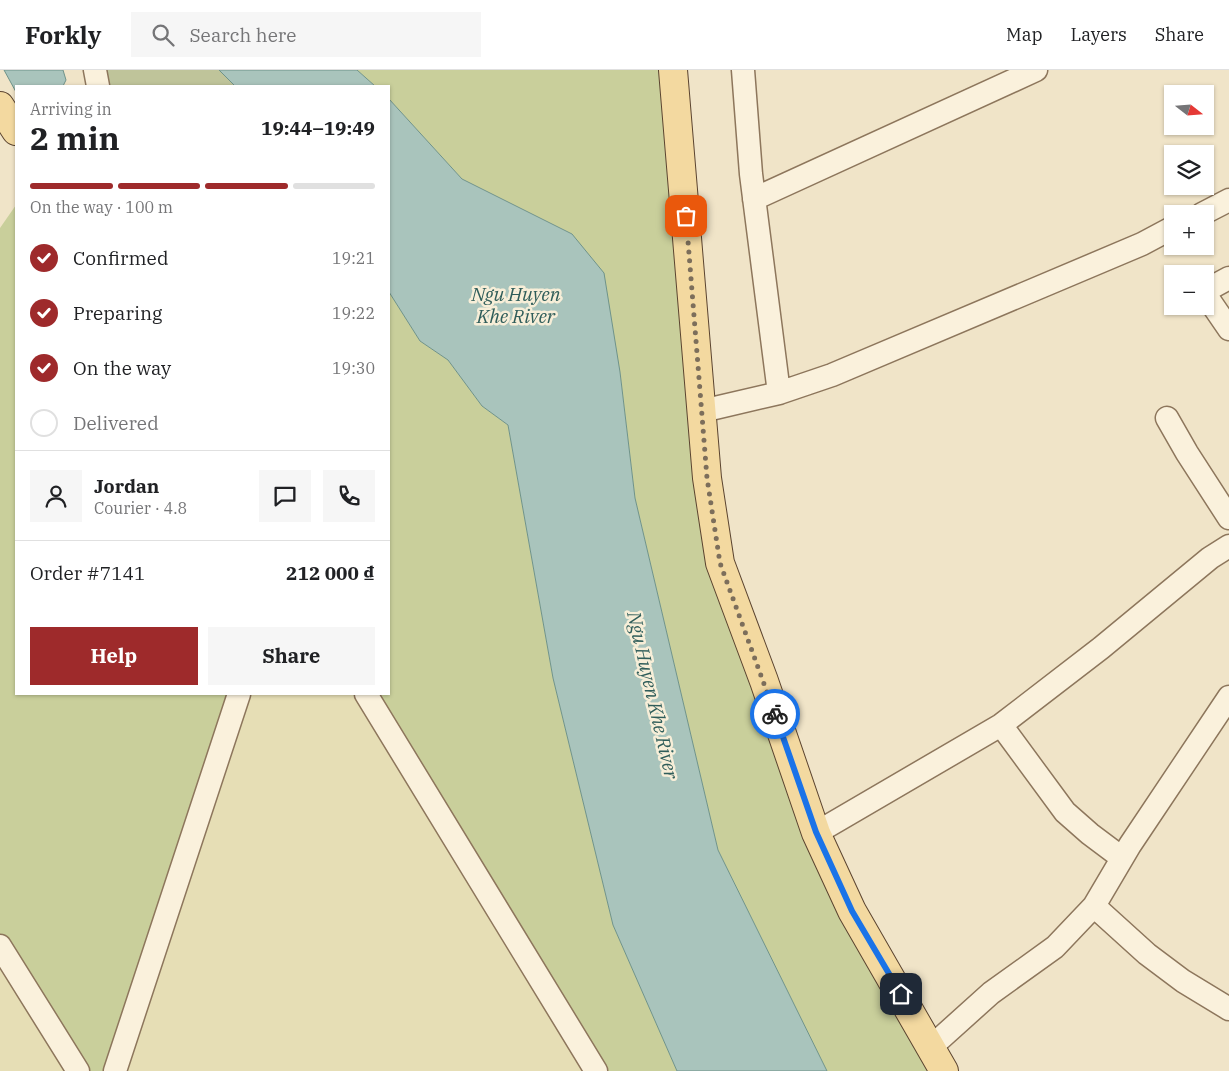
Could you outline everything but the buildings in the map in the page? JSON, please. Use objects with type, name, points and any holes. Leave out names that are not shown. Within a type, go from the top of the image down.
[{"type":"main road","points":[[673,70],[707,478],[720,563],[764,681],[816,832],[852,911],[944,1071]]},
{"type":"main road","points":[[0,106],[15,129]]},
{"type":"street","points":[[95,70],[98,85]]},
{"type":"street","points":[[743,70],[754,199],[779,393]]},
{"type":"street","points":[[754,199],[1036,70]]},
{"type":"street","points":[[1214,208],[1229,200]]},
{"type":"street","points":[[702,411],[779,393],[832,375],[1142,244],[1164,232]]},
{"type":"street","points":[[1214,287],[1229,278]]},
{"type":"street","points":[[1214,306],[1229,328]]},
{"type":"street","points":[[1167,418],[1229,518]]},
{"type":"street","points":[[816,832],[1001,725],[1100,648],[1210,558],[1229,546]]},
{"type":"street","points":[[115,1071],[239,695]]},
{"type":"street","points":[[367,695],[596,1071]]},
{"type":"street","points":[[931,1047],[991,993],[1055,947],[1094,906],[1122,858],[1229,697]]},
{"type":"street","points":[[1001,725],[1065,812],[1122,858]]},
{"type":"street","points":[[1094,906],[1147,954],[1183,981],[1229,1009]]},
{"type":"street","points":[[0,946],[78,1071]]},
{"type":"shaded area","points":[[239,695],[367,695],[596,1071],[115,1071]]},
{"type":"shaded area","points":[[0,946],[78,1071],[0,1071]]},
{"type":"green space","points":[[95,70],[219,70],[234,85],[98,85]]},
{"type":"green space","points":[[357,70],[671,70],[707,478],[816,833],[944,1071],[827,1071],[718,850],[635,498],[620,372],[572,234],[462,179],[390,100],[390,85],[374,85]]},
{"type":"green space","points":[[15,206],[15,695],[239,695],[115,1071],[78,1071],[0,946],[0,228]]},
{"type":"green space","points":[[390,294],[420,341],[448,360],[482,406],[508,425],[553,678],[613,925],[677,1071],[596,1071],[367,695],[390,695]]},
{"type":"water","points":[[4,70],[63,70],[66,80],[64,85],[15,85],[15,90]]},
{"type":"water","points":[[219,70],[357,70],[374,85],[234,85]]},
{"type":"water","name":"Ngu Huyen Khe River","points":[[390,100],[462,179],[572,234],[604,273],[620,372],[635,498],[718,850],[827,1071],[677,1071],[613,925],[553,678],[508,425],[482,406],[448,360],[420,341],[390,294]]},
{"type":"way so far","points":[[686,216],[707,478],[720,563],[775,714]]},
{"type":"route","points":[[775,714],[816,832],[852,911],[901,994]]}]
